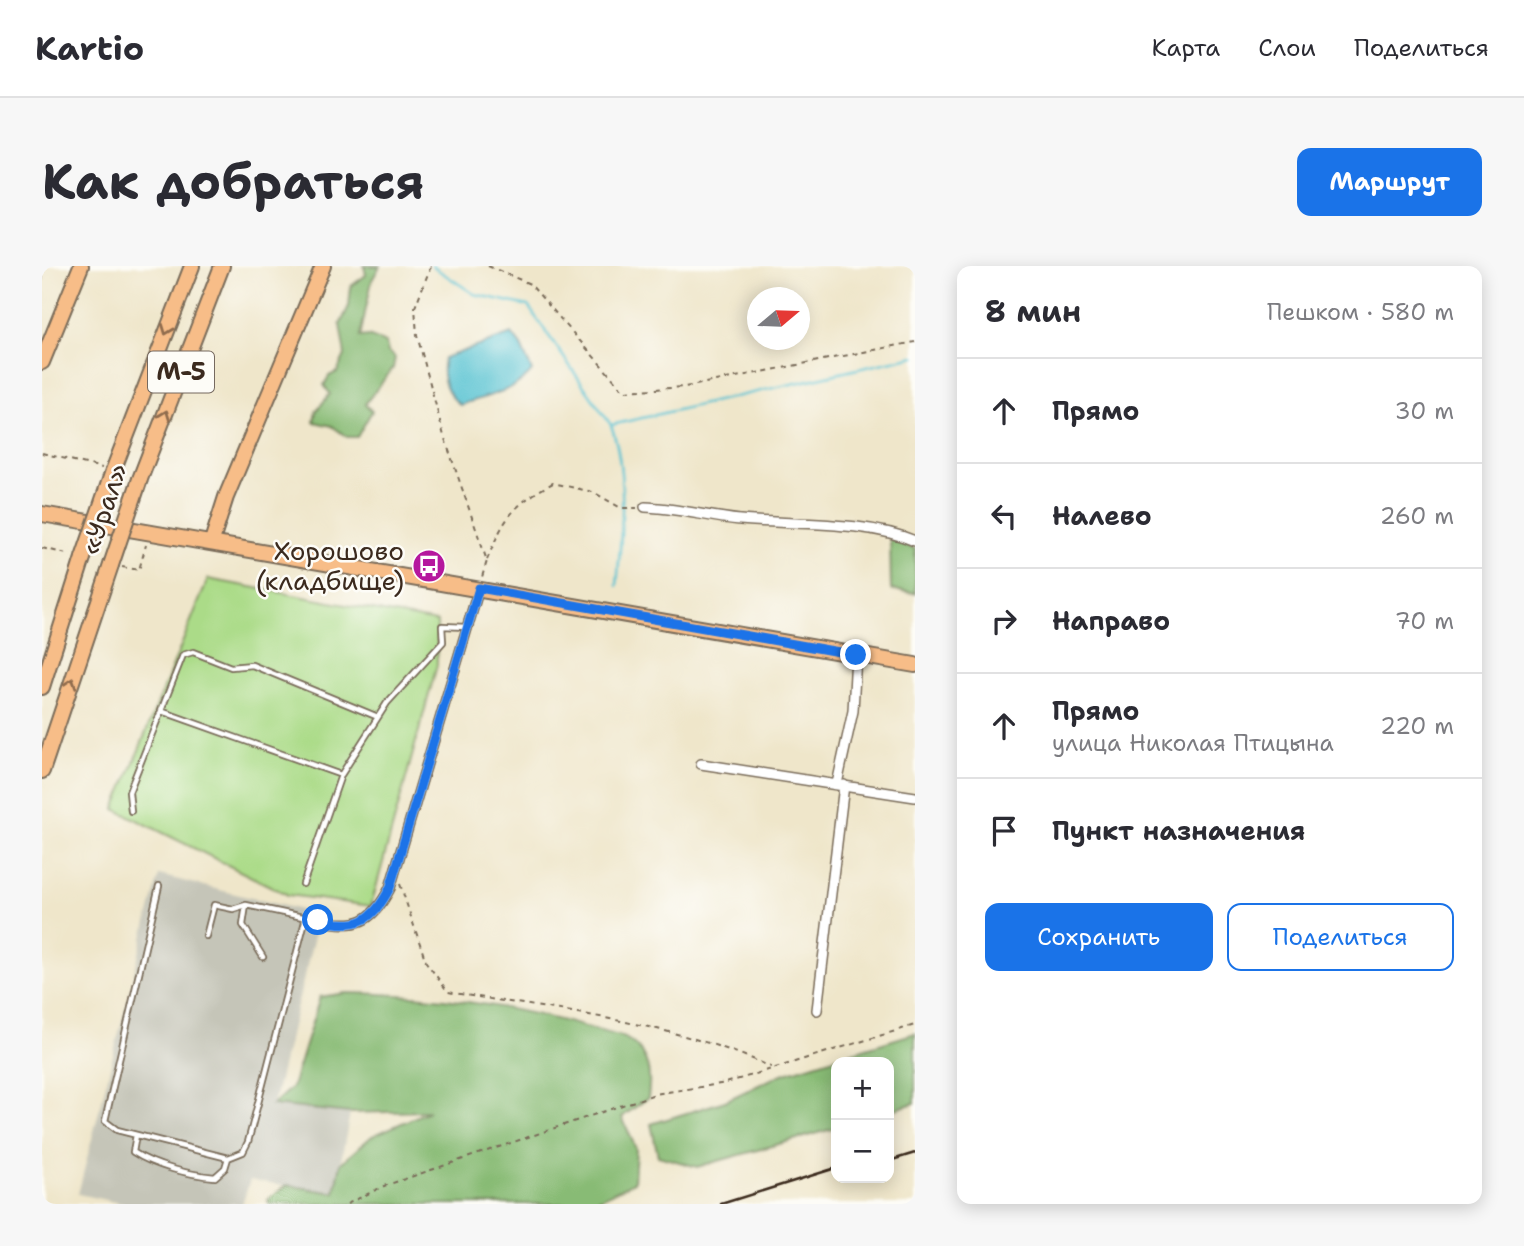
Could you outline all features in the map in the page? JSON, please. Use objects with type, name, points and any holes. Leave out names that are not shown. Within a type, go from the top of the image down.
[{"type":"main road","points":[[42,362],[81,266]]},
{"type":"main road","name":"«Урал»","points":[[42,687],[113,471],[192,266]]},
{"type":"main road","name":"«Урал»","points":[[42,771],[140,479],[222,266]]},
{"type":"main road","points":[[212,541],[226,497],[323,266]]},
{"type":"main road","points":[[42,514],[212,541],[915,666]]},
{"type":"street","points":[[645,508],[679,508],[732,519],[796,526],[873,528],[915,541]]},
{"type":"street","points":[[318,920],[349,924],[372,916],[380,907],[397,871],[479,588]]},
{"type":"street","points":[[817,1010],[840,784],[853,711],[856,655]]},
{"type":"street","points":[[701,764],[915,797]]},
{"type":"lane","points":[[303,884],[341,775],[378,717],[443,642],[442,626],[467,627]]},
{"type":"lane","points":[[131,811],[129,792],[183,655],[193,652],[231,667],[252,665],[378,717]]},
{"type":"lane","points":[[161,711],[341,775]]},
{"type":"lane","points":[[159,886],[105,1121],[117,1130],[228,1158],[243,1152],[248,1142],[306,917]]},
{"type":"lane","points":[[206,936],[214,905],[233,909],[246,905],[318,920]]},
{"type":"lane","points":[[246,905],[243,925],[263,957]]},
{"type":"lane","points":[[136,1135],[133,1152],[142,1158],[198,1176],[215,1177],[225,1168],[228,1158]]},
{"type":"path","points":[[42,281],[45,266]]},
{"type":"path","points":[[488,266],[530,284],[624,391],[685,387],[915,342]]},
{"type":"path","points":[[430,267],[415,307],[417,335],[444,436],[486,561]]},
{"type":"path","points":[[42,453],[113,471]]},
{"type":"path","points":[[479,588],[486,561],[499,532],[523,499],[553,483],[593,492],[621,508],[626,508]]},
{"type":"path","points":[[111,565],[139,570],[149,531]]},
{"type":"path","points":[[42,548],[83,558]]},
{"type":"path","points":[[397,871],[426,962],[448,992],[682,1033],[726,1047],[772,1068]]},
{"type":"path","points":[[347,1204],[384,1186],[655,1094],[726,1083],[915,1026]]},
{"type":"shaded area","points":[[159,875],[317,914],[318,920],[273,1104],[350,1113],[335,1193],[250,1180],[242,1204],[124,1204],[78,1194]]},
{"type":"green space","points":[[364,266],[380,266],[372,280],[360,337],[368,336],[386,343],[388,352],[395,358],[393,368],[365,404],[372,411],[357,437],[347,437],[332,426],[314,422],[316,411],[330,394],[324,385],[329,376],[337,372],[345,355],[340,325],[349,306],[351,286],[366,275]]},
{"type":"green space","points":[[890,539],[915,549],[915,593],[891,590]]},
{"type":"green space","points":[[208,579],[437,622],[437,665],[371,906],[288,895],[115,809]]},
{"type":"green space","points":[[346,993],[438,998],[498,1007],[559,1020],[630,1041],[645,1059],[649,1082],[648,1098],[622,1117],[636,1149],[634,1182],[589,1204],[269,1204],[268,1199],[287,1185],[335,1193],[341,1163],[372,1136],[429,1111],[350,1113],[272,1105],[292,1087],[320,997]]},
{"type":"green space","points":[[915,1033],[915,1103],[894,1109],[894,1057],[837,1057]]},
{"type":"green space","points":[[831,1059],[831,1129],[697,1167],[658,1156],[651,1124],[725,1101],[782,1074]]},
{"type":"water","points":[[512,334],[521,346],[532,371],[518,384],[460,405],[445,384],[444,358]]},
{"type":"waterway","points":[[432,266],[474,294],[528,306],[611,425],[617,444],[622,484],[617,586]]},
{"type":"waterway","points":[[611,425],[915,356]]},
{"type":"railway","points":[[894,1159],[915,1153]]},
{"type":"railway","points":[[721,1204],[831,1170]]},
{"type":"place","name":"Хорошово (кладбище)","points":[[429,566]]},
{"type":"route","points":[[318,920],[335,924],[362,921],[372,916],[380,907],[390,888],[479,588],[856,655]]}]
